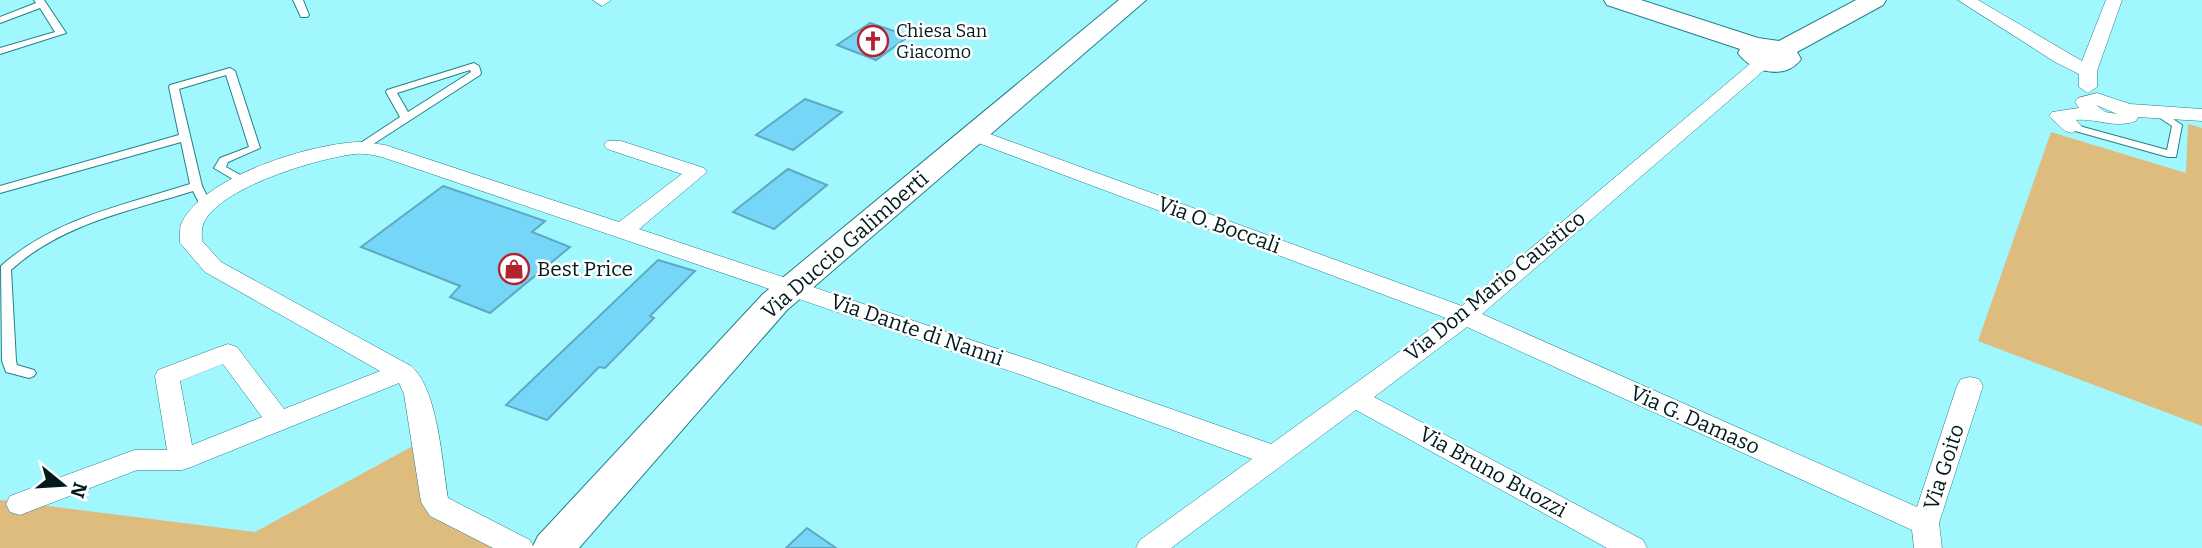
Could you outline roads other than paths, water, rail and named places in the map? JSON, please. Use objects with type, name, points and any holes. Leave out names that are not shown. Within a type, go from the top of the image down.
[{"type":"street","name":"Via Duccio Galimberti","points":[[552,548],[775,302],[1134,0]]},
{"type":"street","points":[[1589,0],[1763,53]]},
{"type":"street","points":[[1616,0],[1763,53]]},
{"type":"street","name":"Via Don Mario Caustico","points":[[1150,548],[1465,316],[1763,53],[1804,39],[1874,0]]},
{"type":"street","points":[[1966,0],[2061,58],[2088,71]]},
{"type":"street","points":[[2090,106],[2088,71],[2114,0]]},
{"type":"street","points":[[2072,127],[2059,116],[2110,101],[2127,110],[2202,115]]},
{"type":"street","name":"Via O. Boccali","points":[[972,134],[1465,316]]},
{"type":"street","points":[[614,145],[697,172],[622,230]]},
{"type":"street","name":"Via Dante di Nanni","points":[[201,196],[231,188],[277,169],[360,148],[385,151],[1235,440],[1272,456]]},
{"type":"street","points":[[201,196],[192,225],[191,243],[213,267],[402,372],[412,381],[417,394],[435,502],[440,508],[520,548]]},
{"type":"street","name":"Via G. Damaso","points":[[1465,316],[1927,536]]},
{"type":"street","points":[[182,460],[167,376],[228,352],[279,421]]},
{"type":"street","points":[[20,504],[135,460],[182,460],[402,372]]},
{"type":"street","name":"Via Goito","points":[[1927,536],[1970,386]]},
{"type":"street","name":"Via Bruno Buozzi","points":[[1353,397],[1633,548]]},
{"type":"lane","points":[[298,0],[304,15]]},
{"type":"lane","points":[[0,19],[40,2],[61,33],[0,51]]},
{"type":"lane","name":"Via Dante di Nanni","points":[[360,148],[477,73],[474,66],[391,92],[406,118]]},
{"type":"lane","points":[[201,196],[174,87],[230,71],[255,148],[224,160],[220,168],[245,182]]},
{"type":"lane","points":[[2072,127],[2172,155],[2177,125],[2158,112]]},
{"type":"lane","points":[[0,190],[185,137]]},
{"type":"lane","name":"Via Dante di Nanni","points":[[29,373],[11,369],[9,361],[5,268],[18,254],[55,232],[201,196]]},
{"type":"place","name":"Chiesa San Giacomo","points":[[873,41]]},
{"type":"place","name":"Best Price","points":[[514,269]]}]
